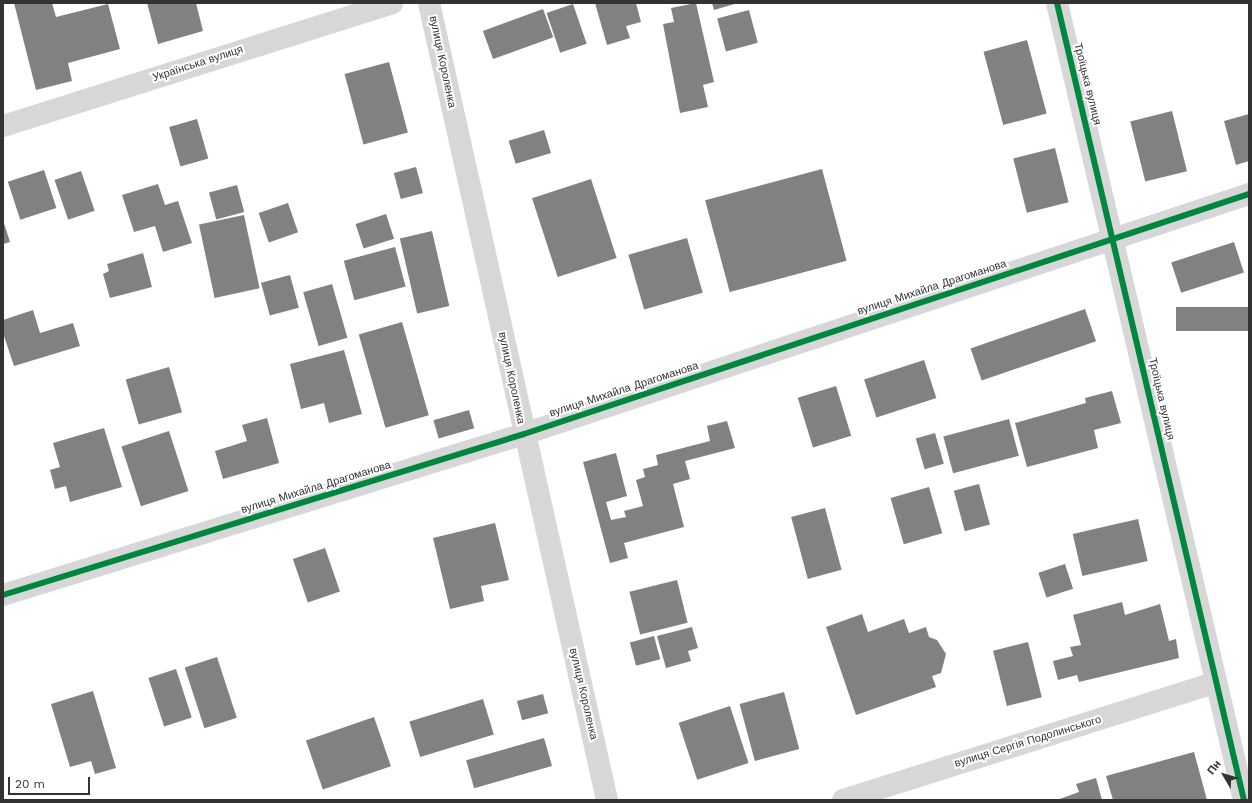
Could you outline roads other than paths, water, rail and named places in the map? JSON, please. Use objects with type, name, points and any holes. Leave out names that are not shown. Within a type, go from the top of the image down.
[{"type":"street","name":"Українська вулиця","points":[[3,126],[392,3]]},
{"type":"street","name":"вулиця Короленка","points":[[429,3],[524,434],[607,800]]},
{"type":"street","name":"Троїцька вулиця","points":[[1057,3],[1114,238],[1214,683],[1244,800]]},
{"type":"street","name":"вулиця Михайла Драгоманова","points":[[3,596],[524,434],[1249,194]]},
{"type":"street","name":"вулиця Сергія Подолинського","points":[[843,800],[1214,683]]}]
